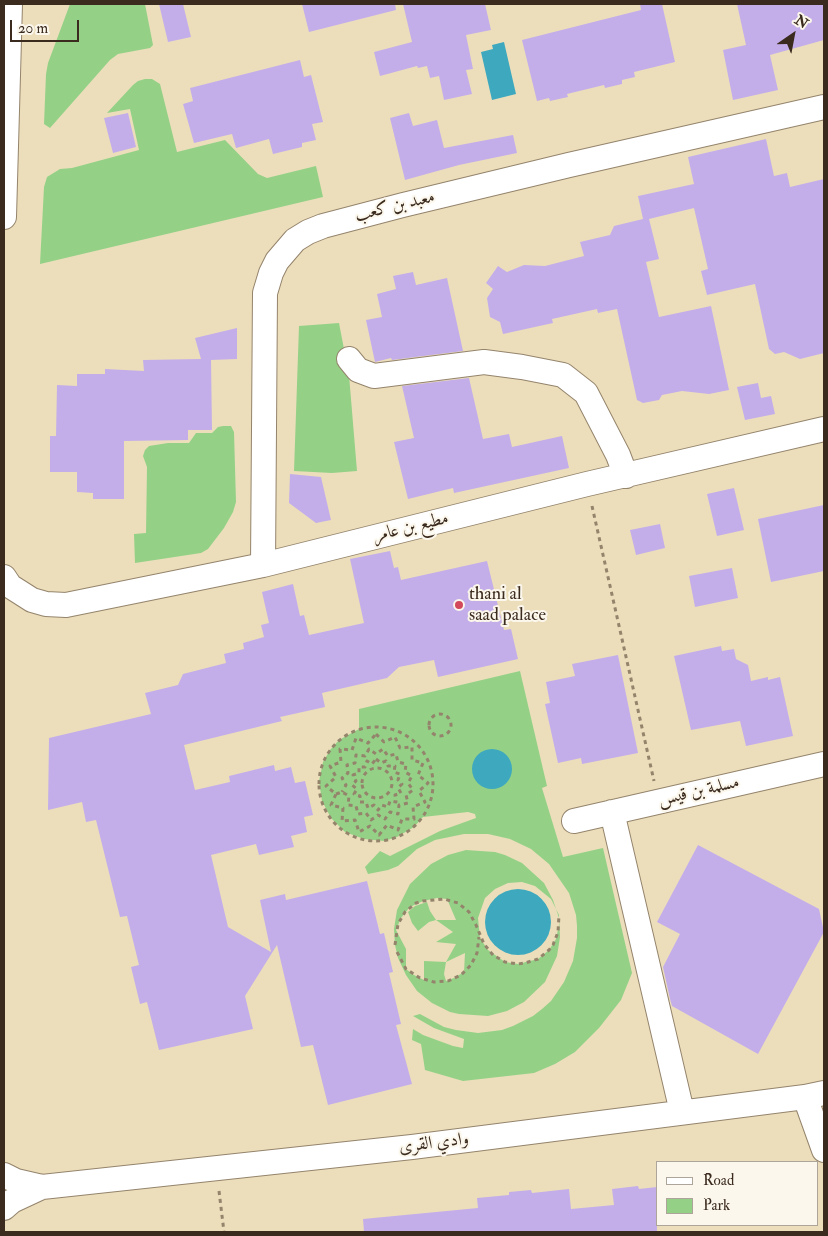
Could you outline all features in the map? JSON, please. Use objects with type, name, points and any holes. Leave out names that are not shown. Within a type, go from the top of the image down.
[{"type":"street","points":[[4,217],[12,5]]},
{"type":"street","name":"معبد بن كعب","points":[[263,565],[265,293],[277,261],[295,240],[323,226],[403,205],[824,106]]},
{"type":"street","points":[[349,359],[358,370],[374,376],[484,362],[563,374],[586,393],[618,455],[626,476]]},
{"type":"street","name":"مطيع بن عامر","points":[[4,577],[10,586],[32,600],[46,604],[66,605],[263,565],[587,484],[824,429]]},
{"type":"street","name":"مسلمة بن قيس","points":[[574,821],[824,766]]},
{"type":"street","points":[[612,812],[682,1112]]},
{"type":"street","points":[[815,1095],[824,1150]]},
{"type":"street","name":"وادي القرى","points":[[4,1175],[16,1181],[42,1187],[412,1147],[815,1095]]},
{"type":"street","name":"وادي القرى","points":[[4,1208],[12,1201],[42,1187]]},
{"type":"path","points":[[587,484],[658,801]]},
{"type":"path","points":[[435,715],[444,715],[449,719],[450,728],[444,735],[437,735],[430,729],[430,720],[435,715]]},
{"type":"path","points":[[376,727],[395,730],[412,740],[422,749],[429,761],[434,787],[429,806],[418,822],[402,835],[384,840],[358,838],[346,832],[335,823],[324,807],[319,781],[323,762],[339,740],[356,730],[376,727]]},
{"type":"path","points":[[368,743],[376,734],[384,742]]},
{"type":"path","points":[[384,742],[395,737],[400,748]]},
{"type":"path","points":[[352,750],[356,738],[368,743]]},
{"type":"path","points":[[384,742],[383,749],[388,756]]},
{"type":"path","points":[[365,756],[369,749],[368,743]]},
{"type":"path","points":[[400,748],[412,747],[412,760]]},
{"type":"path","points":[[376,754],[376,759],[380,764],[388,756],[396,754],[400,748]]},
{"type":"path","points":[[342,762],[340,749],[352,750],[356,755],[365,756]]},
{"type":"path","points":[[369,749],[376,754]]},
{"type":"path","points":[[376,754],[383,749]]},
{"type":"path","points":[[396,754],[398,762]]},
{"type":"path","points":[[355,763],[356,755]]},
{"type":"path","points":[[365,756],[367,761],[372,764],[376,759]]},
{"type":"path","points":[[386,760],[388,766],[395,766]]},
{"type":"path","points":[[398,762],[406,764],[412,760],[423,763],[418,775]]},
{"type":"path","points":[[355,763],[359,767],[365,767],[367,761]]},
{"type":"path","points":[[336,777],[330,766],[342,762],[347,765],[355,763]]},
{"type":"path","points":[[398,762],[394,772],[400,774],[405,772]]},
{"type":"path","points":[[405,772],[406,764]]},
{"type":"path","points":[[347,765],[348,773]]},
{"type":"path","points":[[348,773],[353,775],[359,773],[359,767]]},
{"type":"path","points":[[379,768],[390,776],[392,785],[390,791],[385,796],[372,798],[363,790],[361,783],[363,777],[370,770],[379,768]]},
{"type":"path","points":[[405,772],[412,776],[418,775],[428,783],[419,791]]},
{"type":"path","points":[[336,777],[342,778],[348,773]]},
{"type":"path","points":[[400,774],[398,780],[402,784]]},
{"type":"path","points":[[352,785],[356,781],[353,775]]},
{"type":"path","points":[[408,783],[412,776]]},
{"type":"path","points":[[336,777],[326,786],[336,794]]},
{"type":"path","points":[[342,778],[346,785]]},
{"type":"path","points":[[406,795],[401,793],[398,788],[402,784],[408,783]]},
{"type":"path","points":[[408,783],[413,790]]},
{"type":"path","points":[[346,785],[352,785],[356,789],[354,794]]},
{"type":"path","points":[[346,785],[342,792],[336,794],[331,805],[343,808],[348,805],[356,806]]},
{"type":"path","points":[[406,795],[413,790],[419,791]]},
{"type":"path","points":[[413,807],[424,802],[419,791]]},
{"type":"path","points":[[342,792],[349,796]]},
{"type":"path","points":[[396,802],[396,795],[401,793]]},
{"type":"path","points":[[349,796],[354,794],[360,796],[360,802],[356,806]]},
{"type":"path","points":[[402,819],[414,819],[413,807],[408,803],[406,795]]},
{"type":"path","points":[[348,805],[349,796]]},
{"type":"path","points":[[390,812],[388,807],[390,801],[400,805]]},
{"type":"path","points":[[360,802],[366,802],[368,808],[366,813]]},
{"type":"path","points":[[400,805],[408,803]]},
{"type":"path","points":[[368,808],[374,805],[378,810]]},
{"type":"path","points":[[378,815],[378,810],[382,805],[388,807]]},
{"type":"path","points":[[398,814],[400,805]]},
{"type":"path","points":[[356,806],[358,814],[355,820],[359,832],[370,826]]},
{"type":"path","points":[[343,808],[342,821],[355,820]]},
{"type":"path","points":[[390,812],[398,814],[402,819]]},
{"type":"path","points":[[385,819],[390,812]]},
{"type":"path","points":[[358,814],[366,813]]},
{"type":"path","points":[[366,813],[371,820]]},
{"type":"path","points":[[378,815],[385,819],[387,825],[398,830],[402,819]]},
{"type":"path","points":[[370,826],[371,820],[378,815]]},
{"type":"path","points":[[370,826],[379,835],[387,825]]},
{"type":"path","points":[[395,945],[398,924],[405,912],[416,903],[444,898],[458,903],[469,912],[484,944],[493,955],[512,963],[525,963],[538,959],[553,945],[558,932],[559,915]]},
{"type":"path","points":[[397,952],[406,969],[420,978],[434,982],[448,981],[460,975],[471,965],[479,946],[478,931]]},
{"type":"path","points":[[217,1169],[224,1232]]},
{"type":"green space","points":[[70,4],[145,4],[153,45],[150,48],[118,54],[110,60],[50,128],[44,124],[46,74],[48,63]]},
{"type":"green space","points":[[145,79],[152,79],[160,84],[177,152],[225,140],[258,174],[267,178],[316,166],[323,197],[40,264],[44,187],[47,177],[60,169],[72,168],[139,150],[130,109],[107,113],[133,85]]},
{"type":"green space","points":[[339,323],[349,375],[357,471],[332,473],[294,471],[299,326]]},
{"type":"green space","points":[[231,426],[234,432],[236,502],[224,528],[208,549],[201,553],[135,563],[134,534],[146,533],[147,467],[143,456],[145,450],[149,446],[168,443],[189,443],[196,433],[212,433],[218,427]]},
{"type":"green space","points":[[520,671],[547,786],[542,788],[563,857],[603,848],[632,973],[621,1000],[599,1028],[575,1052],[555,1064],[534,1073],[463,1081],[425,1070],[421,1044],[412,1040],[413,1029],[423,1035],[463,1048],[464,1039],[434,1028],[413,1016],[420,1014],[444,1027],[478,1033],[502,1030],[513,1026],[542,1009],[551,1001],[564,982],[573,961],[577,926],[576,915],[569,893],[549,864],[531,849],[510,839],[488,834],[464,834],[435,840],[417,849],[398,866],[368,874],[365,867],[380,851],[390,856],[440,831],[476,818],[475,814],[468,812],[423,817],[414,827],[397,837],[384,841],[364,839],[345,832],[331,818],[322,801],[319,781],[323,762],[330,750],[339,740],[359,729],[359,709]]},
{"type":"green space","points":[[466,850],[495,852],[505,855],[522,863],[544,883],[553,900],[556,909],[551,899],[535,886],[522,882],[508,883],[495,889],[485,898],[478,918],[480,938],[488,950],[505,962],[518,964],[538,959],[549,950],[556,939],[559,918],[560,937],[557,956],[545,982],[524,1002],[507,1011],[488,1016],[450,1012],[432,1003],[417,991],[406,975],[398,958],[394,929],[397,910],[410,884],[431,864],[448,855]],"holes":[[[437,898],[447,899],[456,920],[436,920],[453,932],[436,942],[456,944],[446,962],[424,961],[424,980],[406,969],[406,949],[396,930],[401,918],[410,907],[423,901]],[[465,953],[464,972],[446,981],[444,974],[446,962]]]},
{"type":"green space","points":[[427,902],[436,920],[429,922],[418,931],[412,923],[408,912],[415,906]]},
{"type":"water","points":[[504,42],[516,94],[492,100],[481,52],[493,49],[492,45]]},
{"type":"water","points":[[492,749],[506,755],[512,769],[506,783],[492,789],[478,783],[472,769],[478,755]]},
{"type":"water","points":[[512,889],[524,889],[536,894],[546,904],[551,916],[549,935],[536,950],[524,955],[512,955],[500,950],[490,940],[485,928],[485,916],[490,904],[500,894]]},
{"type":"building","points":[[159,4],[183,4],[191,37],[168,42]]},
{"type":"building","points":[[302,4],[395,4],[396,10],[309,32]]},
{"type":"building","points":[[403,4],[485,4],[491,30],[466,35],[473,69],[466,70],[472,94],[444,100],[439,76],[430,78],[427,66],[418,68],[417,66],[380,76],[374,52],[412,42]]},
{"type":"building","points":[[640,4],[662,4],[675,62],[634,72],[635,77],[622,80],[622,84],[605,88],[604,85],[567,94],[568,97],[550,101],[549,98],[537,101],[522,40],[641,10]]},
{"type":"building","points":[[737,4],[824,4],[824,40],[770,55],[778,90],[733,100],[723,50],[746,45]]},
{"type":"building","points":[[300,60],[304,77],[311,75],[323,122],[312,124],[316,140],[302,143],[302,147],[273,154],[269,139],[236,148],[232,134],[194,143],[183,104],[193,101],[190,88]]},
{"type":"building","points":[[128,113],[136,147],[113,153],[104,118]]},
{"type":"building","points":[[409,113],[413,126],[437,120],[444,148],[513,135],[517,153],[459,165],[405,180],[390,118]]},
{"type":"building","points":[[766,139],[774,176],[787,173],[790,187],[824,179],[824,353],[800,359],[784,352],[775,354],[769,349],[755,284],[707,295],[701,271],[708,269],[694,208],[649,219],[659,259],[646,262],[659,317],[711,306],[729,390],[709,394],[682,391],[662,395],[659,400],[643,403],[637,400],[617,309],[598,313],[597,309],[552,319],[553,323],[503,334],[500,322],[490,317],[487,298],[493,289],[486,283],[498,266],[507,272],[524,265],[545,266],[584,256],[580,242],[610,235],[614,226],[643,219],[638,196],[694,184],[688,157]]},
{"type":"building","points":[[413,272],[416,285],[447,278],[463,351],[392,360],[391,358],[375,362],[366,320],[382,317],[377,294],[396,289],[393,276]]},
{"type":"building","points":[[237,328],[237,359],[211,360],[212,430],[188,430],[188,440],[124,441],[124,499],[93,499],[93,493],[77,492],[77,472],[50,472],[50,436],[56,436],[57,385],[77,386],[77,374],[105,374],[105,369],[144,371],[143,360],[201,359],[195,338]]},
{"type":"building","points":[[469,378],[483,439],[509,434],[512,447],[562,436],[569,468],[454,493],[453,488],[408,499],[394,442],[414,438],[402,386]]},
{"type":"building","points":[[758,383],[761,398],[771,396],[775,414],[745,420],[737,387]]},
{"type":"building","points":[[290,474],[321,477],[331,520],[316,523],[289,503]]},
{"type":"building","points":[[734,488],[744,530],[717,536],[707,494]]},
{"type":"building","points":[[824,505],[824,571],[771,582],[758,519]]},
{"type":"building","points":[[660,524],[665,548],[636,555],[630,530]]},
{"type":"building","points":[[390,551],[394,568],[398,567],[401,580],[487,561],[504,630],[511,629],[518,659],[438,677],[434,660],[399,667],[387,678],[322,693],[325,707],[280,717],[282,721],[184,745],[195,790],[230,782],[229,776],[274,765],[275,771],[291,767],[295,783],[305,781],[313,815],[304,817],[307,832],[291,836],[294,847],[259,855],[256,844],[211,855],[228,927],[271,952],[260,900],[285,894],[286,900],[367,881],[380,934],[384,933],[393,972],[389,973],[401,1024],[396,1025],[412,1084],[328,1105],[313,1045],[301,1047],[277,945],[245,996],[253,1029],[159,1050],[147,1002],[140,1004],[131,967],[139,965],[127,916],[120,917],[96,820],[86,822],[82,802],[48,810],[49,738],[151,714],[145,693],[178,685],[183,674],[226,663],[224,654],[244,649],[243,643],[264,637],[261,625],[269,623],[262,592],[293,584],[300,616],[304,615],[309,635],[364,623],[350,559]]},
{"type":"building","points":[[732,568],[738,598],[695,607],[689,576]]},
{"type":"building","points":[[721,646],[722,651],[734,649],[736,659],[748,665],[751,681],[768,677],[768,680],[780,677],[793,736],[746,746],[740,721],[691,730],[674,656]]},
{"type":"building","points":[[618,655],[638,753],[582,764],[581,758],[558,763],[545,704],[550,703],[546,682],[575,676],[572,664]]},
{"type":"building","points":[[698,845],[819,909],[824,932],[758,1054],[672,1006],[663,967],[680,934],[657,922]]},
{"type":"building","points":[[638,1186],[639,1189],[656,1187],[657,1232],[364,1232],[363,1219],[478,1208],[477,1198],[509,1195],[509,1192],[531,1190],[532,1193],[569,1189],[571,1209],[614,1205],[612,1189]]},
{"type":"place","name":"thani al saad palace","points":[[459,605]]}]
